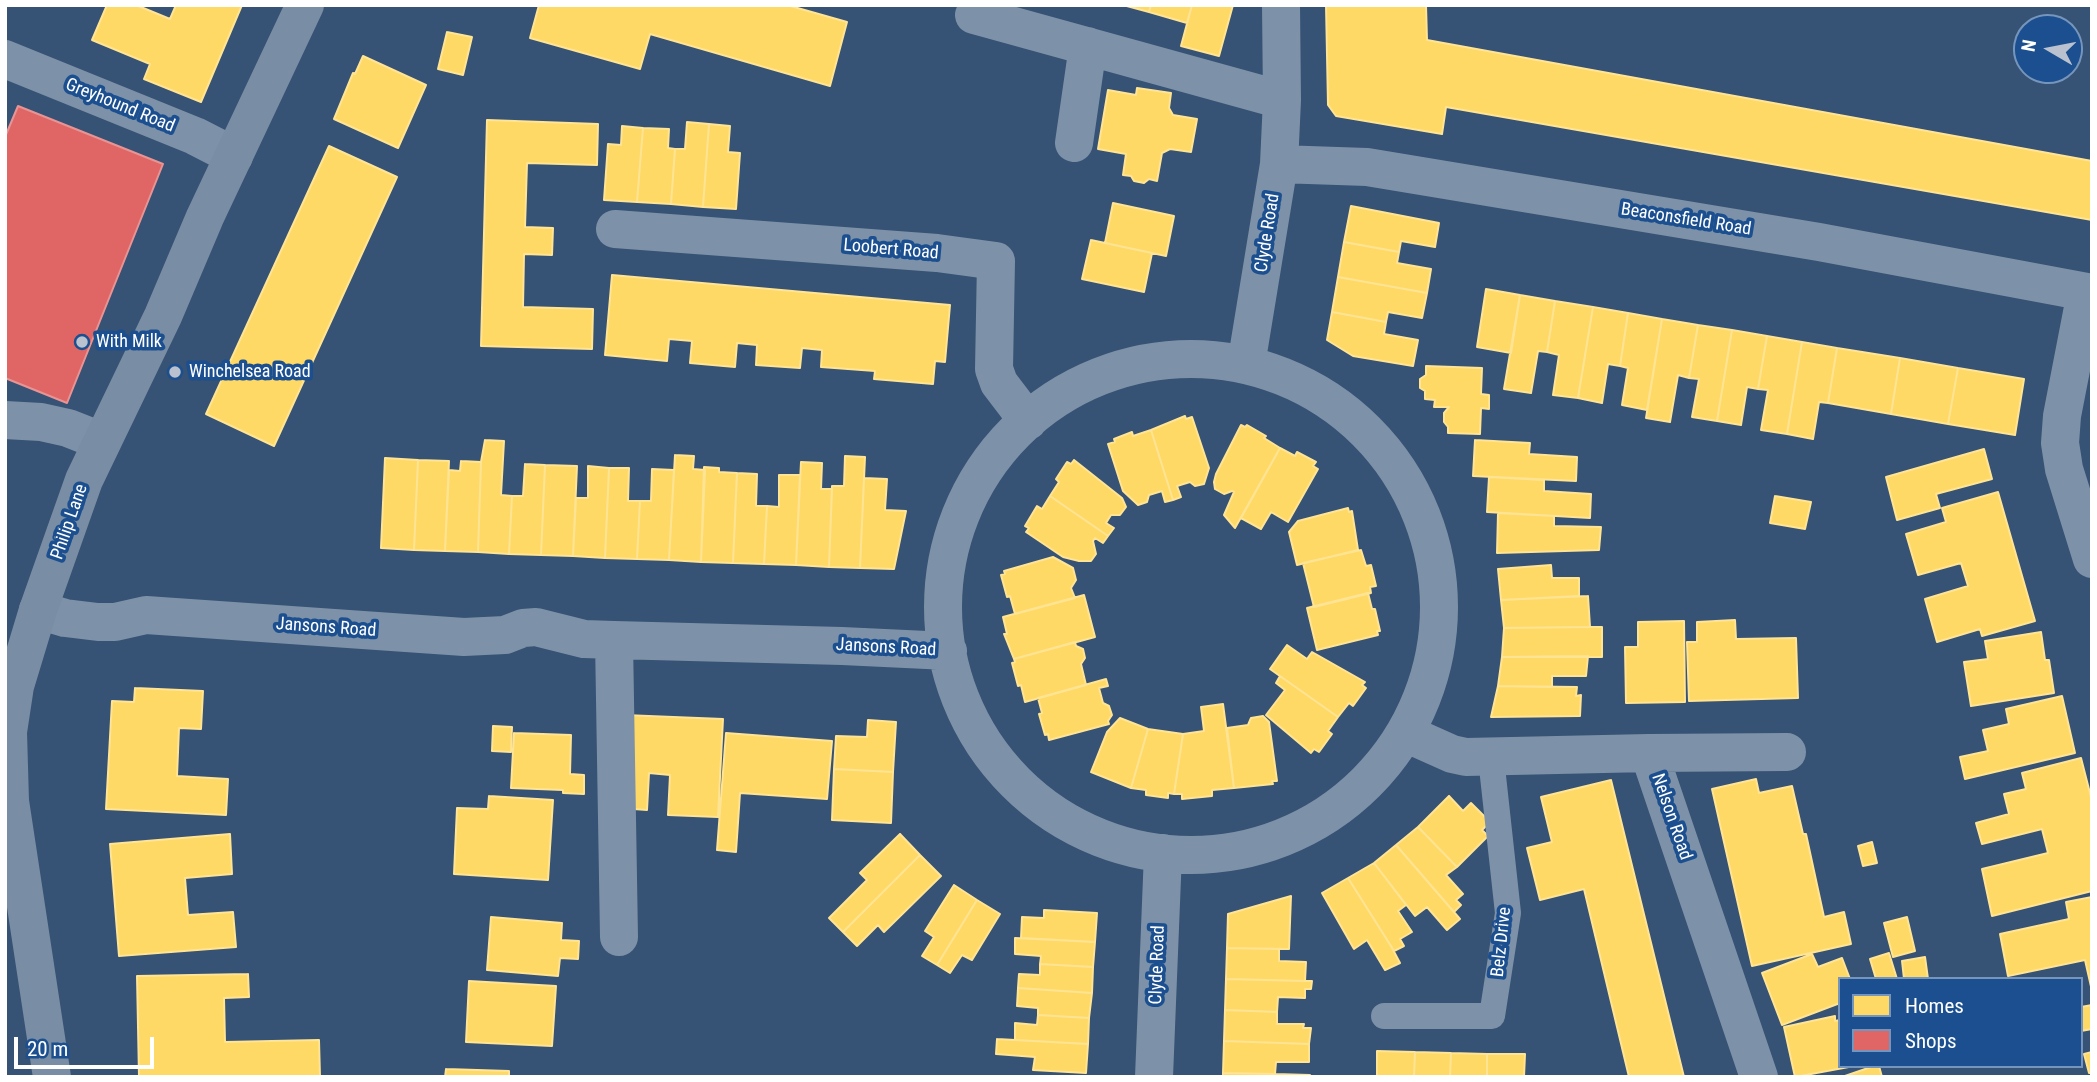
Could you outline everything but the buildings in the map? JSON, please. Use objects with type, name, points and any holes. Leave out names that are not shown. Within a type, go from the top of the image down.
[{"type":"main road","name":"Philip Lane","points":[[52,1077],[10,801],[8,732],[15,686],[76,499],[305,5]]},
{"type":"street","name":"Clyde Road","points":[[1246,365],[1279,164],[1282,100],[1281,5]]},
{"type":"street","points":[[974,15],[1282,100]]},
{"type":"street","points":[[1074,142],[1088,47]]},
{"type":"street","name":"Greyhound Road","points":[[5,59],[195,136],[234,156]]},
{"type":"street","name":"Beaconsfield Road","points":[[1279,164],[1367,167],[1819,242],[2089,293]]},
{"type":"street","name":"Loobert Road","points":[[615,229],[937,253],[996,261],[994,369],[999,383],[1028,421]]},
{"type":"street","points":[[2089,293],[2062,416],[2060,443],[2064,469],[2092,559]]},
{"type":"street","points":[[1193,359],[1246,365],[1294,381],[1339,407],[1376,442],[1393,463],[1418,508],[1434,557],[1438,596],[1437,635],[1426,685],[1405,733],[1391,754],[1335,809],[1301,829],[1266,844],[1216,854],[1163,853],[1126,846],[1089,833],[1044,807],[998,761],[976,730],[956,682],[948,651],[944,605],[946,579],[949,553],[966,504],[992,460],[1028,421],[1070,391],[1092,380],[1142,364],[1193,359]]},
{"type":"street","points":[[5,420],[41,422],[68,428],[101,442]]},
{"type":"street","name":"Jansons Road","points":[[38,610],[65,618],[98,622],[115,622],[146,615],[464,637],[505,635],[523,628],[536,627],[583,639],[948,651]]},
{"type":"street","points":[[614,640],[619,937]]},
{"type":"street","name":"Nelson Road","points":[[1405,733],[1452,754],[1466,757],[1649,752],[1759,1077]]},
{"type":"street","points":[[1649,752],[1787,752]]},
{"type":"street","name":"Clyde Road","points":[[1154,1077],[1163,853]]},
{"type":"lane","name":"Belz Drive","points":[[1384,1016],[1492,1016],[1508,913],[1491,758]]},
{"type":"place","name":"With Milk","points":[[82,342]]},
{"type":"place","name":"Winchelsea Road","points":[[175,372]]}]
